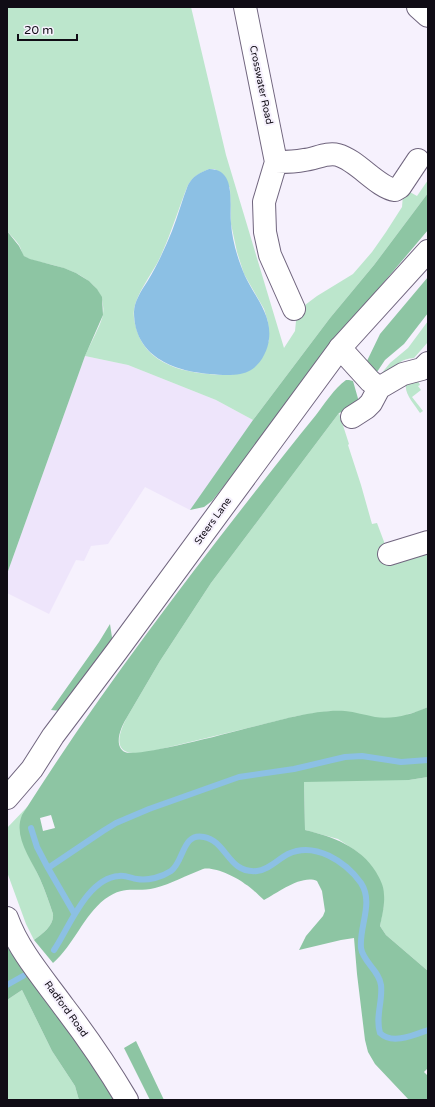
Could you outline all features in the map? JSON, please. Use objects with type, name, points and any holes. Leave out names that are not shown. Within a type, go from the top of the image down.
[{"type":"street","name":"Crosswater Road","points":[[245,7],[276,162],[265,196],[263,226],[270,255],[294,309]]},
{"type":"street","points":[[418,7],[428,16]]},
{"type":"street","points":[[276,162],[306,160],[325,155],[337,155],[349,160],[388,188],[396,190],[400,187],[418,160]]},
{"type":"street","name":"Steers Lane","points":[[7,798],[25,778],[53,736],[122,645],[340,348],[428,251]]},
{"type":"street","points":[[340,348],[370,381],[379,388]]},
{"type":"street","points":[[352,416],[366,408],[371,403],[379,388],[403,374],[422,369],[428,364]]},
{"type":"street","points":[[389,554],[428,542]]},
{"type":"street","points":[[7,778],[53,736]]},
{"type":"street","name":"Radford Road","points":[[9,924],[24,952],[86,1038],[127,1100]]},
{"type":"shaded area","points":[[85,356],[128,365],[216,400],[253,420],[242,445],[190,510],[145,487],[108,544],[91,546],[84,561],[76,560],[49,614],[7,593],[7,574]]},
{"type":"green space","points":[[7,7],[191,7],[226,155],[284,348],[295,331],[297,311],[317,296],[353,274],[372,252],[402,207],[403,195],[408,191],[417,196],[428,180],[428,193],[374,265],[330,318],[253,420],[216,400],[128,365],[85,356],[98,329],[103,314],[103,304],[100,295],[95,287],[80,275],[53,265],[34,261],[24,256],[18,243],[7,231]],"holes":[[[209,169],[215,169],[230,188],[231,224],[237,252],[244,274],[264,309],[268,322],[269,341],[232,375],[204,374],[176,368],[163,362],[152,354],[143,344],[137,331],[134,315],[136,303],[142,288],[162,253],[188,185],[192,179],[200,173]]]},
{"type":"green space","points":[[428,193],[428,230],[341,333],[272,426],[212,501],[204,507],[190,510],[253,420],[330,318],[374,265]]},
{"type":"green space","points":[[7,231],[19,246],[24,256],[64,268],[89,281],[102,297],[103,315],[85,356],[7,574]]},
{"type":"green space","points":[[428,277],[428,313],[404,344],[385,360],[377,372],[366,363],[380,334]]},
{"type":"green space","points":[[428,321],[428,342],[414,358],[400,363],[390,374],[381,374],[390,363],[408,348]]},
{"type":"green space","points":[[346,380],[353,381],[359,402],[351,409],[339,413],[211,583],[160,661],[126,719],[120,731],[119,745],[125,752],[136,753],[179,745],[283,719],[315,713],[345,711],[388,718],[409,714],[428,707],[428,777],[409,780],[304,782],[305,830],[326,836],[345,844],[362,855],[370,863],[382,883],[384,895],[380,926],[386,935],[428,971],[428,1068],[424,1072],[428,1076],[428,1100],[409,1100],[375,1064],[368,1052],[365,1040],[354,938],[299,950],[306,936],[323,916],[325,911],[322,891],[317,881],[304,880],[297,882],[264,900],[250,887],[236,878],[207,868],[155,888],[125,890],[112,894],[97,906],[84,922],[67,948],[53,963],[34,940],[50,926],[53,914],[42,883],[21,840],[20,823],[22,815],[106,689],[258,488],[330,396]],"holes":[[[51,815],[55,828],[43,831],[40,818]]]},
{"type":"green space","points":[[418,381],[420,385],[418,386],[421,390],[412,397],[423,411],[420,413],[408,395],[406,388],[406,384]]},
{"type":"green space","points":[[339,413],[372,524],[377,523],[386,547],[428,550],[428,707],[408,714],[363,779],[409,780],[428,777],[428,971],[386,935],[380,926],[384,904],[359,853],[338,839],[305,830],[304,782],[346,711],[331,711],[297,716],[143,753],[126,752],[122,749],[119,740],[126,719],[160,661],[211,583]]},
{"type":"green space","points":[[110,624],[113,644],[62,711],[51,710],[99,642]]},
{"type":"green space","points":[[28,806],[23,816],[21,834],[27,852],[42,883],[53,914],[50,926],[34,940],[26,924],[7,872],[7,828]]},
{"type":"green space","points":[[7,947],[42,989],[118,1100],[79,1100],[75,1086],[52,1051],[22,990],[7,1000]]},
{"type":"green space","points":[[22,990],[52,1051],[75,1086],[79,1100],[7,1100],[7,1000]]},
{"type":"green space","points":[[136,1041],[164,1100],[150,1100],[124,1048]]},
{"type":"water","points":[[209,169],[218,171],[224,175],[228,181],[231,198],[232,230],[236,250],[245,276],[262,306],[268,322],[269,339],[267,348],[261,360],[251,370],[236,375],[196,372],[170,365],[158,358],[148,350],[141,340],[136,327],[134,312],[134,308],[140,293],[167,244],[188,185],[197,175]]},
{"type":"waterway","points":[[74,913],[48,868],[116,823],[149,809],[239,777],[294,769],[345,757],[362,756],[401,762],[428,760]]},
{"type":"waterway","points":[[31,828],[37,847],[48,868]]},
{"type":"waterway","points":[[54,950],[80,906],[88,894],[97,885],[108,879],[119,876],[137,879],[159,877],[171,871],[175,867],[187,843],[191,839],[204,837],[212,840],[218,844],[234,863],[247,871],[266,869],[284,856],[298,851],[309,850],[319,852],[338,861],[347,868],[355,875],[365,891],[366,907],[361,948],[362,953],[380,980],[381,997],[378,1021],[380,1033],[385,1037],[397,1039],[428,1030]]},
{"type":"waterway","points":[[7,985],[23,976]]}]
